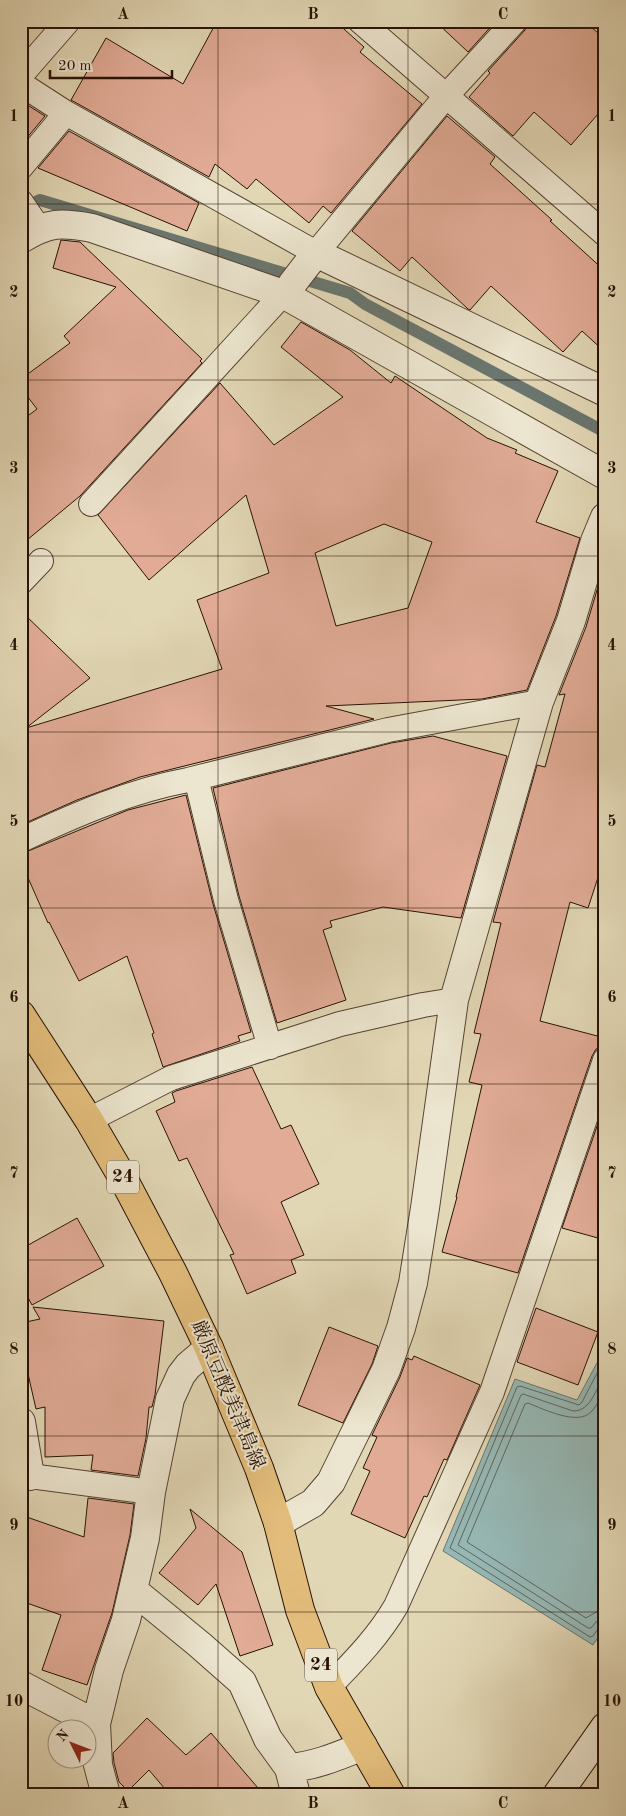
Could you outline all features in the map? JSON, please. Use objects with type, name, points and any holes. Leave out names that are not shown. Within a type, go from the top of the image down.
[{"type":"main road","name":"厳原豆酘美津島線","points":[[21,1015],[89,1120],[124,1180],[209,1348],[259,1468],[278,1523],[300,1610],[329,1687],[391,1795]]},
{"type":"street","points":[[29,223],[59,223],[92,228],[288,289],[605,475]]},
{"type":"street","points":[[288,289],[314,256],[605,392]]},
{"type":"street","points":[[278,1523],[313,1503],[331,1482],[386,1370],[401,1328],[413,1283],[454,1000],[539,702],[571,621],[595,541],[605,517]]},
{"type":"street","points":[[97,1718],[108,1670],[126,1620],[145,1538],[151,1492],[170,1399],[181,1375],[188,1366],[209,1348]]},
{"type":"street","points":[[21,1422],[26,1474]]},
{"type":"street","points":[[133,1590],[242,1682],[268,1739],[289,1768],[296,1795]]},
{"type":"street","points":[[21,1685],[84,1718]]},
{"type":"street","points":[[557,1795],[605,1727]]},
{"type":"street","points":[[289,1768],[306,1767],[323,1762],[363,1746]]},
{"type":"street","points":[[98,1765],[106,1795]]},
{"type":"lane","points":[[21,75],[68,21]]},
{"type":"lane","points":[[360,21],[605,234]]},
{"type":"lane","points":[[21,84],[66,113],[314,256],[446,96],[515,21]]},
{"type":"lane","points":[[21,167],[66,113]]},
{"type":"lane","points":[[91,504],[288,289]]},
{"type":"lane","points":[[21,582],[41,561]]},
{"type":"lane","points":[[21,840],[82,812],[163,785],[388,730],[539,702]]},
{"type":"lane","points":[[196,778],[226,900],[270,1046]]},
{"type":"lane","points":[[89,1120],[171,1078],[340,1024],[454,1000]]},
{"type":"lane","points":[[329,1687],[368,1646],[385,1625],[396,1606],[492,1392],[605,1060]]},
{"type":"lane","points":[[26,1474],[151,1492]]},
{"type":"water","points":[[605,1348],[605,1627],[593,1645],[443,1551],[515,1379],[577,1400]]},
{"type":"building","points":[[217,21],[335,21],[364,47],[360,52],[422,104],[331,213],[323,206],[309,223],[256,179],[247,189],[215,164],[209,177],[71,100],[106,38],[183,84]]},
{"type":"building","points":[[435,21],[496,21],[468,52]]},
{"type":"building","points":[[528,21],[584,21],[605,39],[605,106],[571,145],[534,112],[513,136],[469,97],[490,73],[488,71],[525,30]]},
{"type":"building","points":[[21,101],[45,116],[21,145]]},
{"type":"building","points":[[447,116],[495,157],[490,164],[605,271],[605,352],[582,331],[563,352],[491,286],[470,310],[412,257],[400,271],[352,231]]},
{"type":"building","points":[[69,131],[199,203],[187,231],[38,168]]},
{"type":"building","points":[[61,240],[80,242],[202,359],[200,361],[202,363],[80,496],[21,545],[21,421],[37,409],[21,388],[21,379],[70,343],[64,336],[116,287],[53,268]]},
{"type":"building","points":[[301,322],[350,350],[391,383],[395,376],[487,438],[517,450],[515,453],[558,471],[536,522],[580,538],[556,616],[527,690],[482,699],[326,706],[374,719],[140,777],[77,800],[21,825],[21,611],[90,678],[26,728],[222,669],[197,600],[269,573],[246,495],[149,580],[98,515],[220,383],[274,445],[343,397],[281,347]],"holes":[[[384,524],[432,542],[408,608],[336,626],[315,553]]]},
{"type":"building","points":[[605,563],[605,856],[588,908],[570,902],[540,1021],[605,1038],[605,1047],[596,1049],[592,1056],[518,1273],[442,1252],[457,1197],[482,1085],[469,1082],[481,1034],[474,1033],[501,923],[493,922],[537,765],[545,767],[565,694],[559,695],[586,627]]},
{"type":"building","points":[[433,736],[507,756],[461,918],[383,907],[330,921],[332,927],[323,930],[346,1000],[277,1023],[239,896],[213,788],[391,743]]},
{"type":"building","points":[[186,795],[213,904],[251,1032],[238,1036],[240,1041],[163,1067],[152,1034],[154,1033],[127,956],[79,981],[48,923],[21,862],[21,854],[128,810]]},
{"type":"building","points":[[252,1067],[281,1129],[291,1125],[319,1184],[281,1202],[304,1255],[291,1260],[296,1273],[247,1294],[230,1255],[234,1254],[187,1158],[179,1161],[156,1111],[175,1102],[172,1093],[176,1091]]},
{"type":"building","points":[[605,1103],[605,1240],[562,1228]]},
{"type":"building","points":[[77,1218],[104,1266],[32,1305],[21,1285],[21,1249]]},
{"type":"building","points":[[33,1307],[164,1321],[155,1395],[152,1407],[149,1407],[146,1438],[138,1476],[91,1470],[93,1455],[45,1457],[45,1407],[36,1409],[21,1343],[21,1323],[40,1319]]},
{"type":"building","points":[[536,1308],[598,1332],[578,1385],[517,1362]]},
{"type":"building","points":[[329,1327],[378,1346],[372,1364],[343,1423],[298,1405]]},
{"type":"building","points":[[414,1356],[480,1385],[447,1460],[444,1459],[427,1497],[424,1496],[405,1538],[351,1514],[370,1471],[363,1468],[377,1437],[372,1435],[407,1358],[412,1360]]},
{"type":"building","points":[[88,1498],[134,1504],[130,1535],[112,1613],[87,1685],[42,1670],[61,1615],[21,1601],[21,1515],[84,1537]]},
{"type":"building","points":[[190,1509],[242,1552],[273,1645],[240,1656],[216,1584],[198,1605],[159,1573],[196,1528]]},
{"type":"building","points":[[147,1718],[186,1755],[211,1733],[264,1795],[170,1795],[149,1770],[128,1791],[119,1782],[113,1753]]},
{"type":"waterway","points":[[21,209],[40,200],[350,293],[365,304],[605,432]]}]
